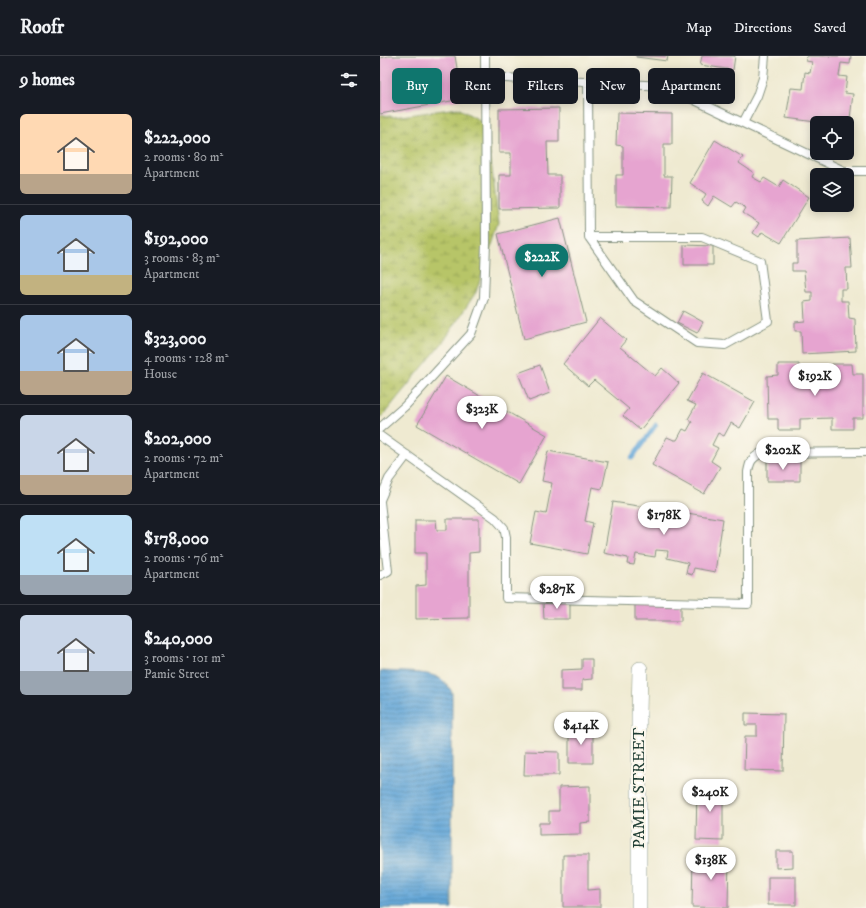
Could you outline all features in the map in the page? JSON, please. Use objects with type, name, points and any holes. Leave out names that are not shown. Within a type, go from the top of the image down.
[{"type":"street","name":"PAMIE STREET","points":[[639,908],[640,669]]},
{"type":"lane","points":[[485,56],[485,68]]},
{"type":"lane","points":[[743,122],[757,96],[763,78],[765,56]]},
{"type":"lane","points":[[505,79],[586,82]]},
{"type":"lane","points":[[640,85],[665,86],[844,170],[866,172]]},
{"type":"lane","points":[[380,428],[405,406],[471,334],[484,298],[486,243],[485,104]]},
{"type":"lane","points":[[588,104],[589,237],[634,301],[697,343],[725,345],[768,321],[760,261],[702,237],[589,237]]},
{"type":"lane","points":[[380,436],[495,518],[504,528],[506,537],[506,598],[748,604],[748,472],[753,458],[761,454],[866,452]]},
{"type":"lane","points":[[380,575],[388,571],[380,501],[389,479],[407,456]]},
{"type":"green space","points":[[458,108],[486,124],[499,224],[476,292],[444,341],[380,419],[380,114],[394,117]]},
{"type":"water","points":[[380,671],[419,673],[434,676],[443,681],[452,692],[452,908],[380,908]]},
{"type":"building","points":[[388,56],[455,56],[457,68],[450,68],[450,101],[442,103],[442,68],[392,68],[392,104],[435,104],[380,114],[380,58]]},
{"type":"building","points":[[636,56],[668,56],[667,61]]},
{"type":"building","points":[[702,56],[735,56],[733,68],[720,68],[700,65]]},
{"type":"building","points":[[807,56],[851,56],[850,64],[841,63],[839,76],[847,77],[845,93],[853,94],[850,116],[810,116],[810,121],[786,118],[791,88],[803,89],[805,72],[810,73],[812,62],[806,61]]},
{"type":"building","points":[[559,108],[559,142],[547,142],[548,175],[560,175],[560,208],[499,209],[499,175],[511,175],[511,153],[499,153],[499,109]]},
{"type":"building","points":[[617,113],[672,114],[672,144],[664,144],[664,176],[672,176],[671,207],[616,206],[616,175],[623,175],[623,146],[616,145]]},
{"type":"building","points":[[715,140],[743,157],[739,163],[754,173],[752,177],[761,182],[764,178],[779,187],[783,180],[809,197],[781,243],[762,232],[759,237],[753,233],[759,223],[743,213],[746,208],[736,202],[732,207],[714,196],[708,206],[702,201],[706,194],[690,183]]},
{"type":"building","points":[[560,218],[586,322],[524,339],[498,234]]},
{"type":"building","points":[[850,238],[852,268],[846,268],[847,289],[841,289],[841,301],[848,301],[849,318],[855,319],[856,351],[802,354],[801,331],[795,331],[795,322],[805,321],[804,302],[812,301],[812,292],[806,292],[804,271],[792,271],[792,263],[797,263],[797,241]]},
{"type":"building","points":[[684,245],[713,246],[713,265],[684,265]]},
{"type":"building","points":[[683,311],[703,322],[697,333],[677,323]]},
{"type":"building","points":[[600,318],[626,340],[620,347],[655,376],[662,368],[679,383],[640,430],[623,416],[629,409],[594,380],[588,386],[563,364]]},
{"type":"building","points":[[778,364],[799,364],[799,375],[831,374],[832,364],[852,364],[853,374],[863,374],[863,418],[853,418],[853,429],[832,429],[832,418],[800,419],[800,430],[778,430],[778,419],[768,419],[767,376],[778,375]]},
{"type":"building","points":[[540,365],[550,393],[529,401],[518,373]]},
{"type":"building","points":[[703,373],[755,402],[740,428],[731,423],[724,436],[718,433],[712,445],[718,448],[711,461],[720,467],[704,494],[652,465],[667,437],[677,440],[683,429],[687,431],[692,422],[688,419],[696,405],[687,401]]},
{"type":"building","points":[[446,376],[547,435],[519,484],[417,425]]},
{"type":"building","points":[[548,451],[608,462],[602,489],[592,487],[585,521],[593,523],[587,554],[530,543],[536,512],[546,514],[552,483],[542,481]]},
{"type":"building","points":[[767,461],[800,462],[800,481],[767,481]]},
{"type":"building","points":[[613,502],[663,510],[661,522],[672,524],[675,511],[723,519],[715,572],[694,568],[692,575],[686,573],[688,563],[667,558],[668,551],[656,550],[655,557],[636,554],[634,565],[627,564],[628,558],[604,553]]},
{"type":"building","points":[[447,519],[479,519],[479,552],[469,553],[469,618],[416,619],[416,586],[426,585],[426,553],[415,553],[415,520],[436,520],[437,530],[447,530]]},
{"type":"building","points":[[543,602],[570,602],[570,619],[544,619]]},
{"type":"building","points":[[681,603],[681,621],[635,621],[635,604]]},
{"type":"building","points":[[582,659],[592,659],[592,679],[582,680],[582,690],[561,690],[561,670],[582,669]]},
{"type":"building","points":[[745,713],[784,714],[783,771],[744,770],[745,736],[757,736],[757,725],[745,725]]},
{"type":"building","points":[[569,729],[593,729],[593,763],[569,763]]},
{"type":"building","points":[[525,751],[559,752],[559,775],[524,775]]},
{"type":"building","points":[[697,785],[723,785],[723,841],[696,840]]},
{"type":"building","points":[[590,786],[590,822],[580,823],[580,834],[539,835],[539,823],[549,823],[549,811],[559,811],[559,787]]},
{"type":"building","points":[[776,851],[793,851],[793,867],[776,868]]},
{"type":"building","points":[[563,855],[588,855],[588,890],[600,889],[600,907],[563,907]]},
{"type":"building","points":[[693,855],[729,855],[728,908],[692,907]]},
{"type":"building","points":[[768,877],[796,877],[796,905],[768,905]]},
{"type":"waterway","points":[[632,458],[656,425]]}]
